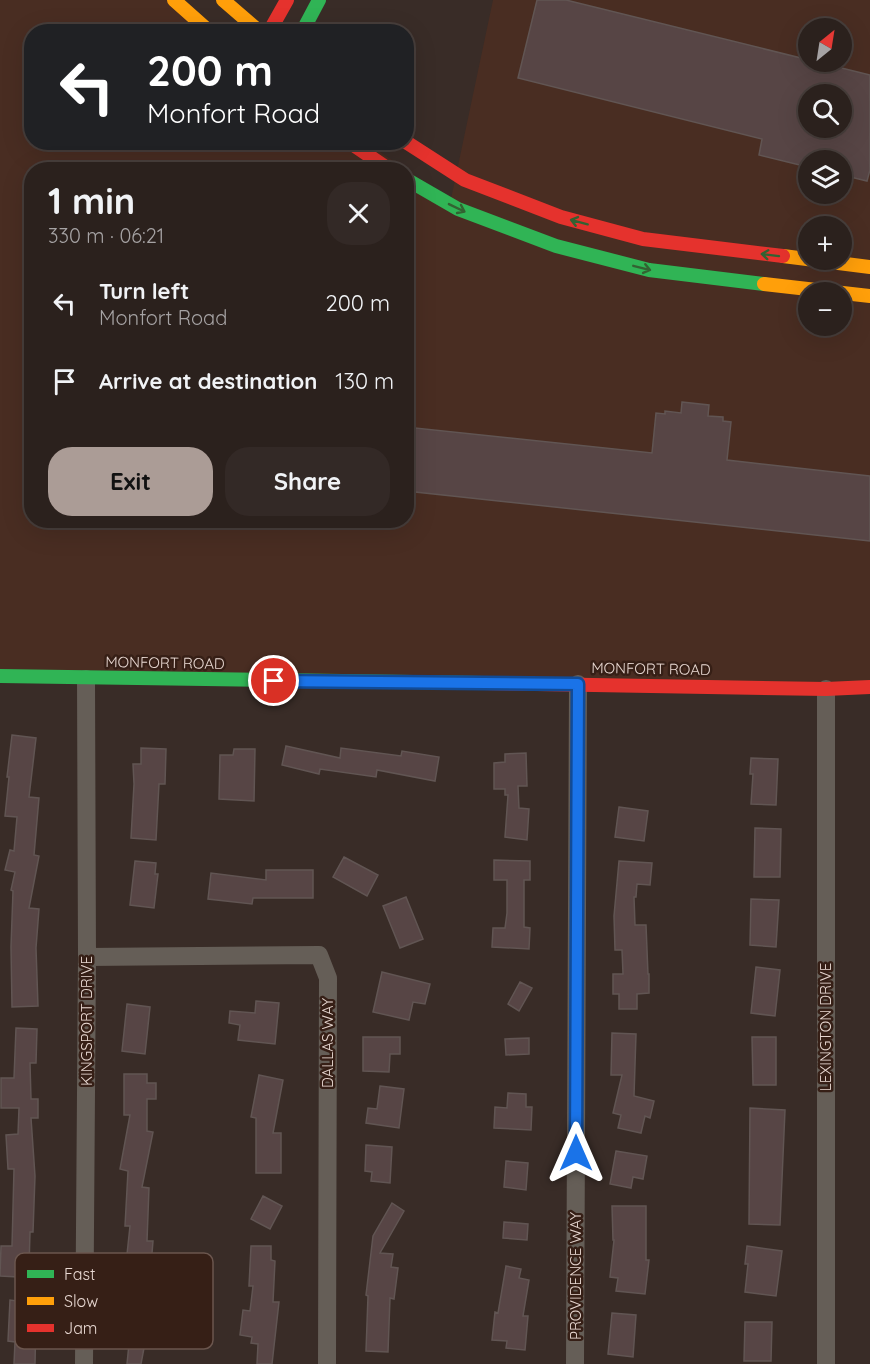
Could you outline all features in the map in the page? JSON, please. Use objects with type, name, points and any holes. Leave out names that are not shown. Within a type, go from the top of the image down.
[{"type":"main road","points":[[174,0],[201,24]]},
{"type":"main road","points":[[223,0],[251,24]]},
{"type":"main road","points":[[274,24],[287,0]]},
{"type":"main road","points":[[306,24],[319,0]]},
{"type":"main road","points":[[414,147],[465,180],[561,217],[643,239],[870,267]]},
{"type":"main road","points":[[359,150],[377,162]]},
{"type":"main road","points":[[414,184],[458,209],[556,246],[649,270],[870,296]]},
{"type":"main road","name":"MONFORT ROAD","points":[[0,676],[826,689],[870,687]]},
{"type":"street","name":"KINGSPORT DRIVE","points":[[85,1253],[86,679]]},
{"type":"street","name":"PROVIDENCE WAY","points":[[575,1364],[578,684]]},
{"type":"street","name":"LEXINGTON DRIVE","points":[[826,689],[826,1364]]},
{"type":"street","name":"DALLAS WAY","points":[[87,957],[319,954],[328,978],[327,1364]]},
{"type":"street","name":"KINGSPORT DRIVE","points":[[84,1349],[84,1364]]},
{"type":"shaded area","points":[[0,0],[178,0],[207,24],[24,24],[24,150],[377,150],[394,162],[24,162],[24,528],[414,528],[414,175],[451,199],[493,0],[870,0],[870,684],[0,683]]},
{"type":"building","points":[[537,0],[566,0],[798,57],[798,72],[852,71],[870,75],[870,170],[867,181],[852,177],[852,150],[798,150],[798,165],[759,155],[762,139],[518,78]]},
{"type":"building","points":[[682,402],[709,405],[708,416],[723,417],[723,421],[731,422],[727,460],[870,476],[870,541],[414,492],[414,428],[652,453],[656,413],[665,414],[665,411],[681,413]]},
{"type":"building","points":[[12,735],[36,738],[29,797],[39,798],[34,855],[39,856],[29,908],[39,909],[36,948],[38,1006],[12,1007],[13,891],[11,890],[15,872],[5,870],[10,850],[14,851],[17,817],[5,816]]},
{"type":"building","points":[[286,746],[340,758],[341,748],[401,756],[402,751],[439,757],[435,781],[377,770],[376,777],[320,769],[319,774],[282,765]]},
{"type":"building","points":[[141,748],[166,749],[165,784],[159,784],[156,840],[131,838],[133,764],[141,764]]},
{"type":"building","points":[[234,749],[255,749],[254,801],[219,799],[220,755],[233,755]]},
{"type":"building","points":[[526,753],[527,786],[518,786],[519,808],[529,809],[527,840],[505,837],[508,795],[505,795],[505,789],[494,789],[494,763],[505,762],[505,754]]},
{"type":"building","points":[[751,758],[778,759],[776,805],[751,804],[753,774],[750,774]]},
{"type":"building","points":[[619,807],[648,811],[644,841],[615,837]]},
{"type":"building","points":[[755,828],[781,829],[780,877],[754,877]]},
{"type":"building","points":[[344,857],[378,875],[367,896],[333,877]]},
{"type":"building","points":[[494,860],[530,861],[530,880],[524,880],[524,927],[530,928],[529,949],[492,947],[493,928],[505,928],[507,913],[507,880],[494,880]]},
{"type":"building","points":[[135,861],[156,863],[155,874],[158,874],[154,908],[130,905]]},
{"type":"building","points":[[619,861],[652,863],[650,885],[637,884],[636,897],[634,897],[635,925],[646,925],[649,974],[649,993],[637,994],[637,1009],[619,1009],[619,994],[613,994],[613,974],[623,974],[622,950],[615,950],[614,916]]},
{"type":"building","points":[[266,870],[313,870],[313,898],[253,898],[252,904],[208,899],[211,873],[266,880]]},
{"type":"building","points":[[406,897],[423,939],[400,948],[383,906]]},
{"type":"building","points":[[751,899],[779,900],[776,947],[750,945]]},
{"type":"building","points":[[756,967],[780,970],[775,1016],[751,1013]]},
{"type":"building","points":[[382,972],[430,984],[425,1004],[413,1002],[409,1020],[373,1012]]},
{"type":"building","points":[[520,982],[532,988],[519,1011],[508,1004]]},
{"type":"building","points":[[256,1001],[279,1003],[275,1044],[238,1040],[240,1025],[229,1023],[230,1011],[255,1013]]},
{"type":"building","points":[[127,1004],[150,1007],[145,1054],[122,1051]]},
{"type":"building","points":[[16,1028],[37,1029],[36,1063],[30,1063],[31,1099],[38,1099],[38,1118],[31,1118],[35,1176],[33,1232],[30,1232],[29,1253],[15,1253],[15,1277],[0,1276],[1,1246],[12,1246],[14,1169],[8,1169],[6,1135],[18,1134],[19,1108],[1,1108],[1,1078],[14,1078]]},
{"type":"building","points":[[612,1033],[636,1034],[634,1096],[654,1101],[650,1118],[645,1116],[641,1133],[618,1128],[621,1115],[613,1113],[622,1075],[611,1075]]},
{"type":"building","points":[[363,1037],[400,1037],[400,1054],[390,1054],[389,1072],[363,1071]]},
{"type":"building","points":[[752,1037],[776,1037],[776,1085],[753,1085]]},
{"type":"building","points":[[529,1038],[529,1054],[506,1055],[505,1039]]},
{"type":"building","points":[[124,1074],[147,1074],[147,1083],[156,1083],[156,1099],[147,1099],[147,1131],[153,1132],[142,1187],[149,1188],[147,1241],[153,1241],[152,1253],[127,1253],[130,1226],[125,1226],[128,1171],[120,1169],[130,1115],[124,1115]]},
{"type":"building","points":[[259,1075],[283,1080],[273,1133],[281,1133],[281,1173],[256,1173],[256,1118],[251,1117]]},
{"type":"building","points":[[380,1086],[404,1089],[399,1128],[366,1123],[368,1108],[377,1109]]},
{"type":"building","points":[[508,1093],[526,1094],[526,1107],[532,1107],[531,1130],[494,1128],[495,1107],[507,1108]]},
{"type":"building","points":[[750,1108],[785,1110],[780,1225],[749,1224]]},
{"type":"building","points":[[366,1145],[392,1147],[390,1183],[371,1181],[372,1172],[365,1171]]},
{"type":"building","points":[[616,1151],[647,1156],[643,1179],[633,1177],[631,1188],[610,1184]]},
{"type":"building","points":[[506,1161],[528,1163],[526,1190],[504,1187]]},
{"type":"building","points":[[263,1196],[282,1206],[270,1229],[251,1219]]},
{"type":"building","points":[[392,1203],[404,1211],[380,1253],[393,1254],[391,1267],[398,1268],[394,1299],[390,1298],[388,1352],[366,1351],[368,1296],[366,1295],[373,1236]]},
{"type":"building","points":[[612,1206],[646,1206],[646,1260],[649,1260],[645,1294],[616,1291],[618,1278],[610,1277],[614,1240]]},
{"type":"building","points":[[504,1222],[528,1224],[527,1240],[503,1238]]},
{"type":"building","points":[[251,1246],[271,1246],[271,1260],[275,1261],[273,1302],[279,1302],[272,1364],[257,1364],[258,1344],[251,1343],[252,1337],[240,1335],[243,1310],[250,1311],[253,1286],[249,1286]]},
{"type":"building","points":[[747,1246],[782,1251],[776,1296],[745,1292]]},
{"type":"building","points":[[506,1266],[521,1269],[519,1278],[529,1280],[523,1316],[528,1316],[525,1350],[506,1348],[507,1341],[492,1340],[495,1312],[498,1313]]},
{"type":"building","points":[[10,1300],[15,1301],[15,1342],[8,1341]]},
{"type":"building","points":[[612,1313],[636,1315],[633,1357],[608,1354]]},
{"type":"building","points":[[745,1322],[772,1322],[771,1361],[744,1361]]},
{"type":"building","points":[[15,1342],[15,1349],[35,1349],[35,1364],[14,1364]]},
{"type":"building","points":[[128,1349],[144,1349],[141,1364],[127,1364]]},
{"type":"traffic: fast","points":[[306,24],[319,0]]},
{"type":"traffic: fast","points":[[414,184],[458,209],[556,246],[649,270],[764,284]]},
{"type":"traffic: fast","points":[[0,676],[484,683]]},
{"type":"traffic: slow","points":[[174,0],[201,24]]},
{"type":"traffic: slow","points":[[223,0],[251,24]]},
{"type":"traffic: slow","points":[[783,256],[870,267]]},
{"type":"traffic: slow","points":[[764,284],[870,296]]},
{"type":"traffic: jam","points":[[274,24],[287,0]]},
{"type":"traffic: jam","points":[[414,147],[465,180],[561,217],[643,239],[783,256]]},
{"type":"traffic: jam","points":[[361,150],[378,162]]},
{"type":"traffic: jam","points":[[484,683],[826,689],[870,687]]},
{"type":"route","points":[[274,681],[578,684],[576,1153]]}]
